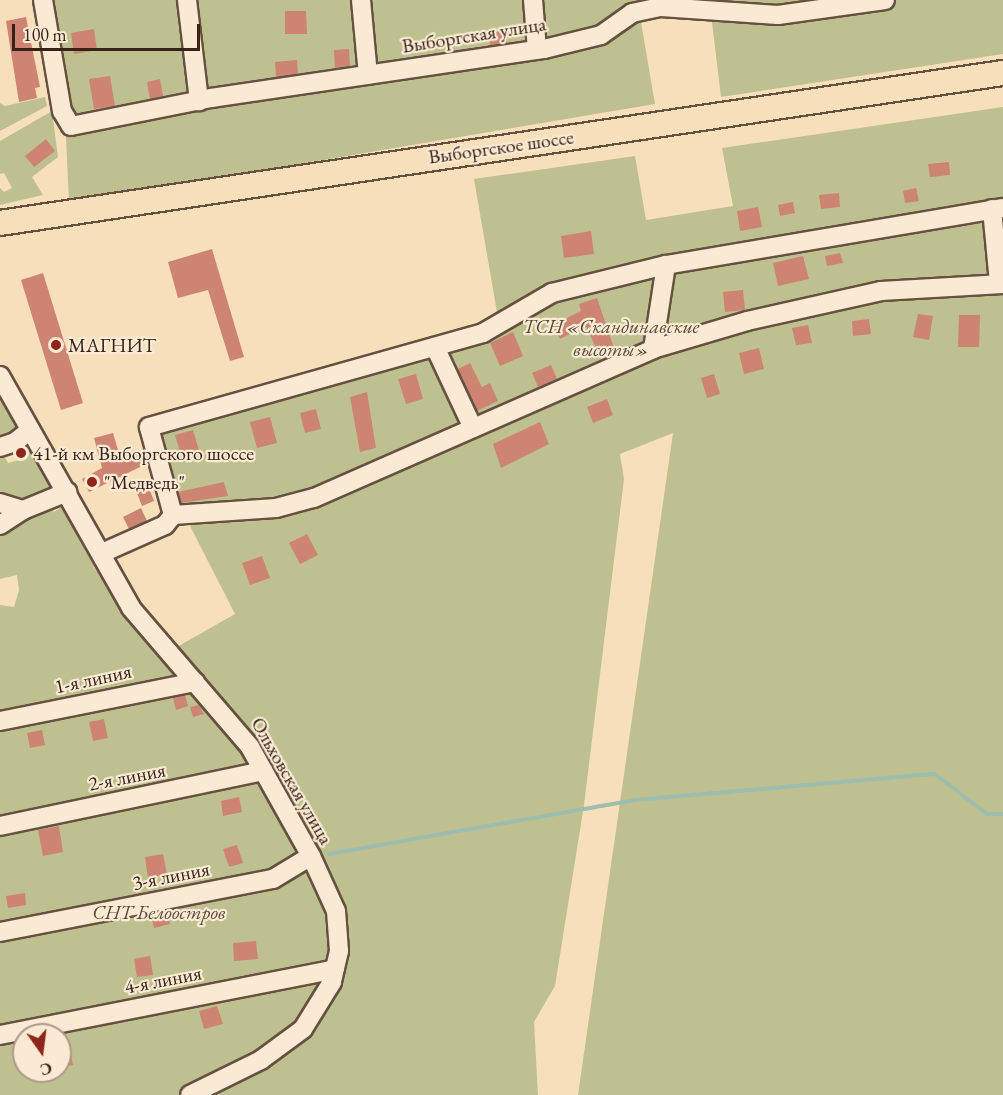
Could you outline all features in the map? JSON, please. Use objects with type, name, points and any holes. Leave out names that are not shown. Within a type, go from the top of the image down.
[{"type":"main road","name":"Выборгское шоссе","points":[[0,223],[1003,73]]},
{"type":"street","name":"Выборгская улица","points":[[44,0],[62,111],[71,126],[88,125],[200,101],[537,50],[601,35],[632,13],[661,7],[777,7],[885,0]]},
{"type":"street","points":[[187,0],[200,101]]},
{"type":"street","points":[[362,0],[368,75]]},
{"type":"street","points":[[533,0],[537,50]]},
{"type":"street","points":[[102,553],[165,525],[173,515],[276,508],[314,498],[472,426],[653,350],[747,321],[881,291],[1001,284],[998,208],[666,265],[552,293],[483,333],[149,427],[173,515]]},
{"type":"street","points":[[653,350],[666,265]]},
{"type":"street","points":[[435,347],[472,426]]},
{"type":"street","name":"Ольховская улица","points":[[0,376],[131,608],[230,720],[263,771],[311,856],[336,911],[339,951],[335,969],[321,1003],[294,1037],[261,1060],[190,1095]]},
{"type":"street","points":[[0,447],[29,431]]},
{"type":"street","points":[[0,525],[23,510],[67,492]]},
{"type":"street","points":[[0,503],[23,510]]},
{"type":"street","name":"1-я линия","points":[[0,721],[195,682]]},
{"type":"street","name":"2-я линия","points":[[0,826],[263,771]]},
{"type":"street","name":"3-я линия","points":[[0,932],[273,879],[311,856]]},
{"type":"street","name":"4-я линия","points":[[0,1035],[335,969]]},
{"type":"green space","points":[[43,0],[1003,0],[1003,54],[721,97],[711,14],[640,16],[655,104],[69,203],[65,116]]},
{"type":"green space","points":[[45,97],[47,106],[0,131],[0,103],[5,106]]},
{"type":"green space","points":[[1003,107],[1003,1095],[578,1095],[673,433],[620,454],[624,479],[584,805],[555,986],[534,1022],[538,1095],[0,1095],[0,605],[14,607],[19,590],[17,575],[0,579],[0,449],[8,463],[26,458],[20,441],[26,439],[56,486],[46,488],[54,512],[66,504],[98,563],[93,567],[99,573],[105,570],[168,652],[235,614],[190,526],[184,505],[161,473],[149,427],[499,324],[474,179],[635,156],[646,220],[733,206],[722,148]]},
{"type":"green space","points":[[52,111],[58,157],[32,177],[43,195],[0,205],[0,188],[4,192],[12,188],[4,173],[0,174],[0,141]]},
{"type":"green space","points":[[0,393],[21,429],[0,444]]},
{"type":"building","points":[[285,11],[306,11],[307,34],[285,34]]},
{"type":"building","points":[[26,17],[40,87],[35,88],[37,98],[19,102],[6,21]]},
{"type":"building","points":[[94,29],[97,50],[74,54],[71,33]]},
{"type":"building","points":[[506,30],[507,43],[490,46],[489,32]]},
{"type":"building","points":[[349,49],[350,66],[335,68],[334,50]]},
{"type":"building","points":[[297,60],[298,74],[276,77],[275,62]]},
{"type":"building","points":[[110,76],[115,106],[94,109],[89,79]]},
{"type":"building","points":[[160,79],[163,96],[150,99],[147,82]]},
{"type":"building","points":[[46,139],[55,151],[34,167],[25,156]]},
{"type":"building","points":[[949,162],[950,175],[930,177],[928,164]]},
{"type":"building","points":[[916,188],[919,201],[905,203],[903,191]]},
{"type":"building","points":[[839,193],[840,207],[821,209],[819,195]]},
{"type":"building","points":[[793,202],[795,213],[780,216],[778,205]]},
{"type":"building","points":[[758,207],[762,227],[740,231],[737,211]]},
{"type":"building","points":[[591,231],[594,254],[564,258],[561,236]]},
{"type":"building","points":[[212,249],[244,357],[230,361],[208,290],[178,298],[168,262]]},
{"type":"building","points":[[840,253],[843,263],[827,266],[825,256]]},
{"type":"building","points":[[803,256],[809,279],[778,286],[773,263]]},
{"type":"building","points":[[43,273],[83,403],[61,410],[21,280]]},
{"type":"building","points":[[743,290],[745,310],[725,312],[723,292]]},
{"type":"building","points":[[597,298],[615,351],[600,357],[586,326],[560,339],[553,325],[581,311],[579,304]]},
{"type":"building","points":[[918,314],[933,316],[929,340],[913,337]]},
{"type":"building","points":[[959,315],[980,315],[979,347],[958,347]]},
{"type":"building","points":[[869,319],[871,334],[853,336],[852,321]]},
{"type":"building","points":[[808,325],[812,343],[796,345],[792,328]]},
{"type":"building","points":[[513,332],[523,356],[500,366],[490,343]]},
{"type":"building","points":[[759,348],[764,369],[744,374],[739,353]]},
{"type":"building","points":[[470,363],[482,387],[490,383],[498,401],[477,411],[458,369]]},
{"type":"building","points":[[551,365],[557,379],[538,387],[532,373]]},
{"type":"building","points":[[416,374],[423,399],[406,404],[398,379]]},
{"type":"building","points":[[714,374],[720,394],[707,398],[701,378]]},
{"type":"building","points":[[367,392],[376,448],[360,452],[350,397]]},
{"type":"building","points":[[607,399],[613,415],[593,423],[587,407]]},
{"type":"building","points":[[316,409],[321,429],[305,433],[300,413]]},
{"type":"building","points":[[270,417],[277,443],[257,448],[250,422]]},
{"type":"building","points":[[540,422],[549,444],[501,468],[493,444]]},
{"type":"building","points":[[193,430],[201,457],[183,462],[175,435]]},
{"type":"building","points":[[113,433],[120,457],[135,450],[142,466],[89,492],[82,479],[102,468],[94,438]]},
{"type":"building","points":[[224,482],[228,496],[181,503],[178,492]]},
{"type":"building","points":[[149,488],[154,501],[142,506],[137,493]]},
{"type":"building","points":[[141,508],[147,521],[129,529],[123,517]]},
{"type":"building","points":[[307,534],[318,555],[300,564],[289,543]]},
{"type":"building","points":[[262,556],[270,578],[250,585],[242,563]]},
{"type":"building","points":[[185,695],[188,706],[176,710],[173,698]]},
{"type":"building","points":[[199,705],[204,714],[193,717],[190,707]]},
{"type":"building","points":[[104,719],[108,738],[93,741],[89,722]]},
{"type":"building","points":[[42,730],[45,745],[30,748],[27,733]]},
{"type":"building","points":[[239,797],[242,812],[223,816],[221,801]]},
{"type":"building","points":[[59,826],[63,852],[43,856],[38,830]]},
{"type":"building","points":[[237,845],[243,863],[229,867],[223,849]]},
{"type":"building","points":[[163,854],[167,874],[148,878],[145,857]]},
{"type":"building","points":[[25,893],[26,905],[8,908],[6,896]]},
{"type":"building","points":[[167,912],[170,924],[154,928],[151,916]]},
{"type":"building","points":[[256,941],[258,959],[234,961],[233,943]]},
{"type":"building","points":[[150,956],[153,975],[137,977],[134,959]]},
{"type":"building","points":[[217,1006],[223,1024],[204,1029],[199,1011]]},
{"type":"waterway","points":[[329,854],[635,800],[935,774],[987,814],[1003,814]]},
{"type":"place","name":"МАГНИТ","points":[[56,345]]},
{"type":"place","name":"41-й км Выборгского шоссе","points":[[21,453]]},
{"type":"place","name":"\"Медведь\"","points":[[92,482]]},
{"type":"park label","name":"ТСН «Скандинавские высоты»","points":[[611,338]]},
{"type":"park label","name":"СНТ Белоостров","points":[[159,912]]}]
